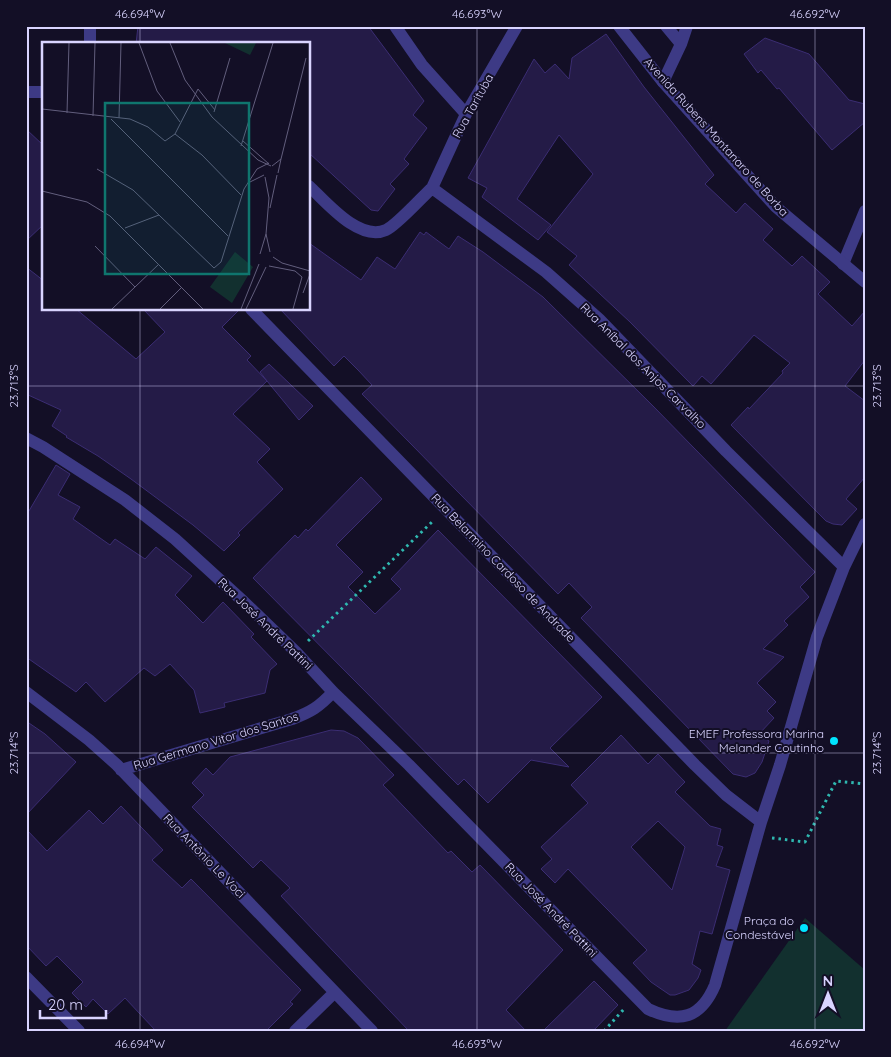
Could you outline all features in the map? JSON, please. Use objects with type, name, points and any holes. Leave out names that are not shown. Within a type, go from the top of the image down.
[{"type":"street","points":[[90,26],[90,42]]},
{"type":"street","points":[[395,26],[422,64],[466,114]]},
{"type":"street","name":"Rua Tarituba","points":[[432,188],[466,114],[517,26]]},
{"type":"street","name":"Avenida Rubens Montanaro de Borba","points":[[619,26],[663,82],[776,207],[865,282]]},
{"type":"street","points":[[666,26],[681,44]]},
{"type":"street","points":[[663,82],[681,44],[687,26]]},
{"type":"street","points":[[310,187],[343,218],[362,230],[372,232],[386,231],[432,188]]},
{"type":"street","name":"Rua Aníbal dos Anjos Carvalho","points":[[432,188],[546,272],[600,319],[726,451],[844,567]]},
{"type":"street","points":[[842,264],[861,236],[865,212]]},
{"type":"street","name":"Rua Belarmino Cardoso de Andrade","points":[[252,310],[695,765],[726,795],[760,822]]},
{"type":"street","name":"Rua José André Pattini","points":[[26,438],[125,500],[176,539],[296,652],[333,692],[416,772],[648,1009],[663,1016],[688,1016],[707,1002],[715,985],[760,822],[780,765],[817,637],[844,567],[865,524]]},
{"type":"street","name":"Rua Antônio Le Voci","points":[[26,692],[89,740],[122,770],[372,1031]]},
{"type":"street","name":"Rua Germano Vitor dos Santos","points":[[122,770],[292,719],[308,713],[319,706],[333,692]]},
{"type":"street","points":[[26,977],[79,1031]]},
{"type":"street","points":[[295,1031],[334,993]]},
{"type":"path","points":[[296,652],[445,509]]},
{"type":"path","points":[[757,836],[805,842],[836,781],[865,784]]},
{"type":"path","points":[[604,1031],[636,997]]},
{"type":"green space","points":[[805,918],[865,970],[865,1031],[725,1031]]},
{"type":"building","points":[[138,26],[368,26],[424,101],[413,115],[427,128],[404,159],[409,164],[390,184],[395,189],[378,211],[371,210],[310,154],[310,42],[136,42]]},
{"type":"building","points":[[606,34],[644,87],[714,175],[705,184],[736,213],[745,203],[773,229],[763,240],[792,266],[802,256],[830,282],[818,294],[852,326],[865,311],[865,360],[845,386],[865,401],[865,477],[846,499],[857,509],[842,525],[826,521],[731,425],[748,407],[749,409],[790,363],[754,335],[711,384],[702,376],[693,386],[630,322],[569,265],[577,256],[547,232],[593,174],[559,135],[517,199],[551,225],[538,240],[482,197],[487,188],[468,178],[534,59],[545,73],[555,64],[569,79],[572,58]]},
{"type":"building","points":[[765,38],[809,54],[849,100],[865,104],[865,122],[832,150],[779,88],[777,89],[761,70],[758,73],[744,54]]},
{"type":"building","points":[[26,129],[42,144],[42,226],[26,241]]},
{"type":"building","points":[[420,232],[424,235],[426,232],[449,249],[458,236],[483,252],[543,297],[654,407],[815,572],[800,587],[809,597],[784,621],[788,625],[763,649],[784,657],[757,683],[776,702],[767,711],[774,718],[759,734],[769,741],[762,762],[755,773],[746,777],[733,774],[581,618],[592,607],[569,583],[558,594],[362,394],[372,385],[358,370],[344,356],[334,366],[281,310],[310,310],[310,244],[361,280],[377,257],[395,269]]},
{"type":"building","points":[[26,267],[42,279],[42,310],[77,310],[136,359],[165,332],[144,310],[239,310],[222,327],[251,356],[247,360],[267,381],[233,414],[270,449],[257,462],[283,489],[238,533],[240,535],[224,551],[193,525],[131,479],[52,426],[61,410],[26,394]]},
{"type":"building","points":[[269,364],[313,406],[299,420],[260,372]]},
{"type":"building","points":[[56,465],[70,474],[58,495],[80,507],[73,519],[110,545],[115,539],[145,559],[156,547],[192,576],[175,595],[203,623],[223,602],[254,634],[251,637],[277,664],[270,670],[265,693],[224,703],[225,707],[200,713],[194,690],[170,664],[155,676],[144,668],[105,702],[86,682],[76,692],[26,657],[26,516]]},
{"type":"building","points":[[361,477],[382,499],[336,545],[363,572],[348,587],[375,614],[401,589],[391,579],[438,530],[602,697],[550,748],[569,767],[531,760],[488,803],[464,779],[458,785],[253,578],[295,535],[298,538],[306,529],[308,531]]},
{"type":"building","points":[[26,721],[45,734],[76,762],[26,815]]},
{"type":"building","points":[[331,730],[344,731],[358,738],[394,775],[383,785],[448,853],[451,851],[472,872],[480,865],[563,950],[506,1010],[526,1031],[409,1031],[281,896],[290,888],[261,860],[253,868],[192,807],[204,795],[192,783],[206,768],[213,775],[230,757]]},
{"type":"building","points":[[621,735],[648,764],[658,754],[685,782],[675,792],[710,826],[721,829],[717,845],[723,847],[716,866],[730,870],[712,934],[700,931],[692,964],[701,970],[698,978],[689,990],[670,995],[651,982],[633,963],[647,950],[568,869],[555,883],[541,869],[552,859],[541,847],[588,803],[571,785]],"holes":[[[658,821],[685,847],[672,890],[631,847]]]},
{"type":"building","points":[[121,806],[163,850],[152,860],[182,888],[191,879],[301,990],[290,1002],[293,1004],[266,1031],[156,1031],[125,998],[108,1014],[93,999],[86,1007],[72,993],[83,982],[57,956],[46,966],[26,945],[26,829],[47,851],[89,810],[103,824]]},
{"type":"building","points":[[594,981],[618,1005],[593,1031],[543,1031]]},
{"type":"place","name":"EMEF Professora Marina Melander Coutinho","points":[[834,741]]},
{"type":"place","name":"Praça do Condestável","points":[[804,928]]}]
